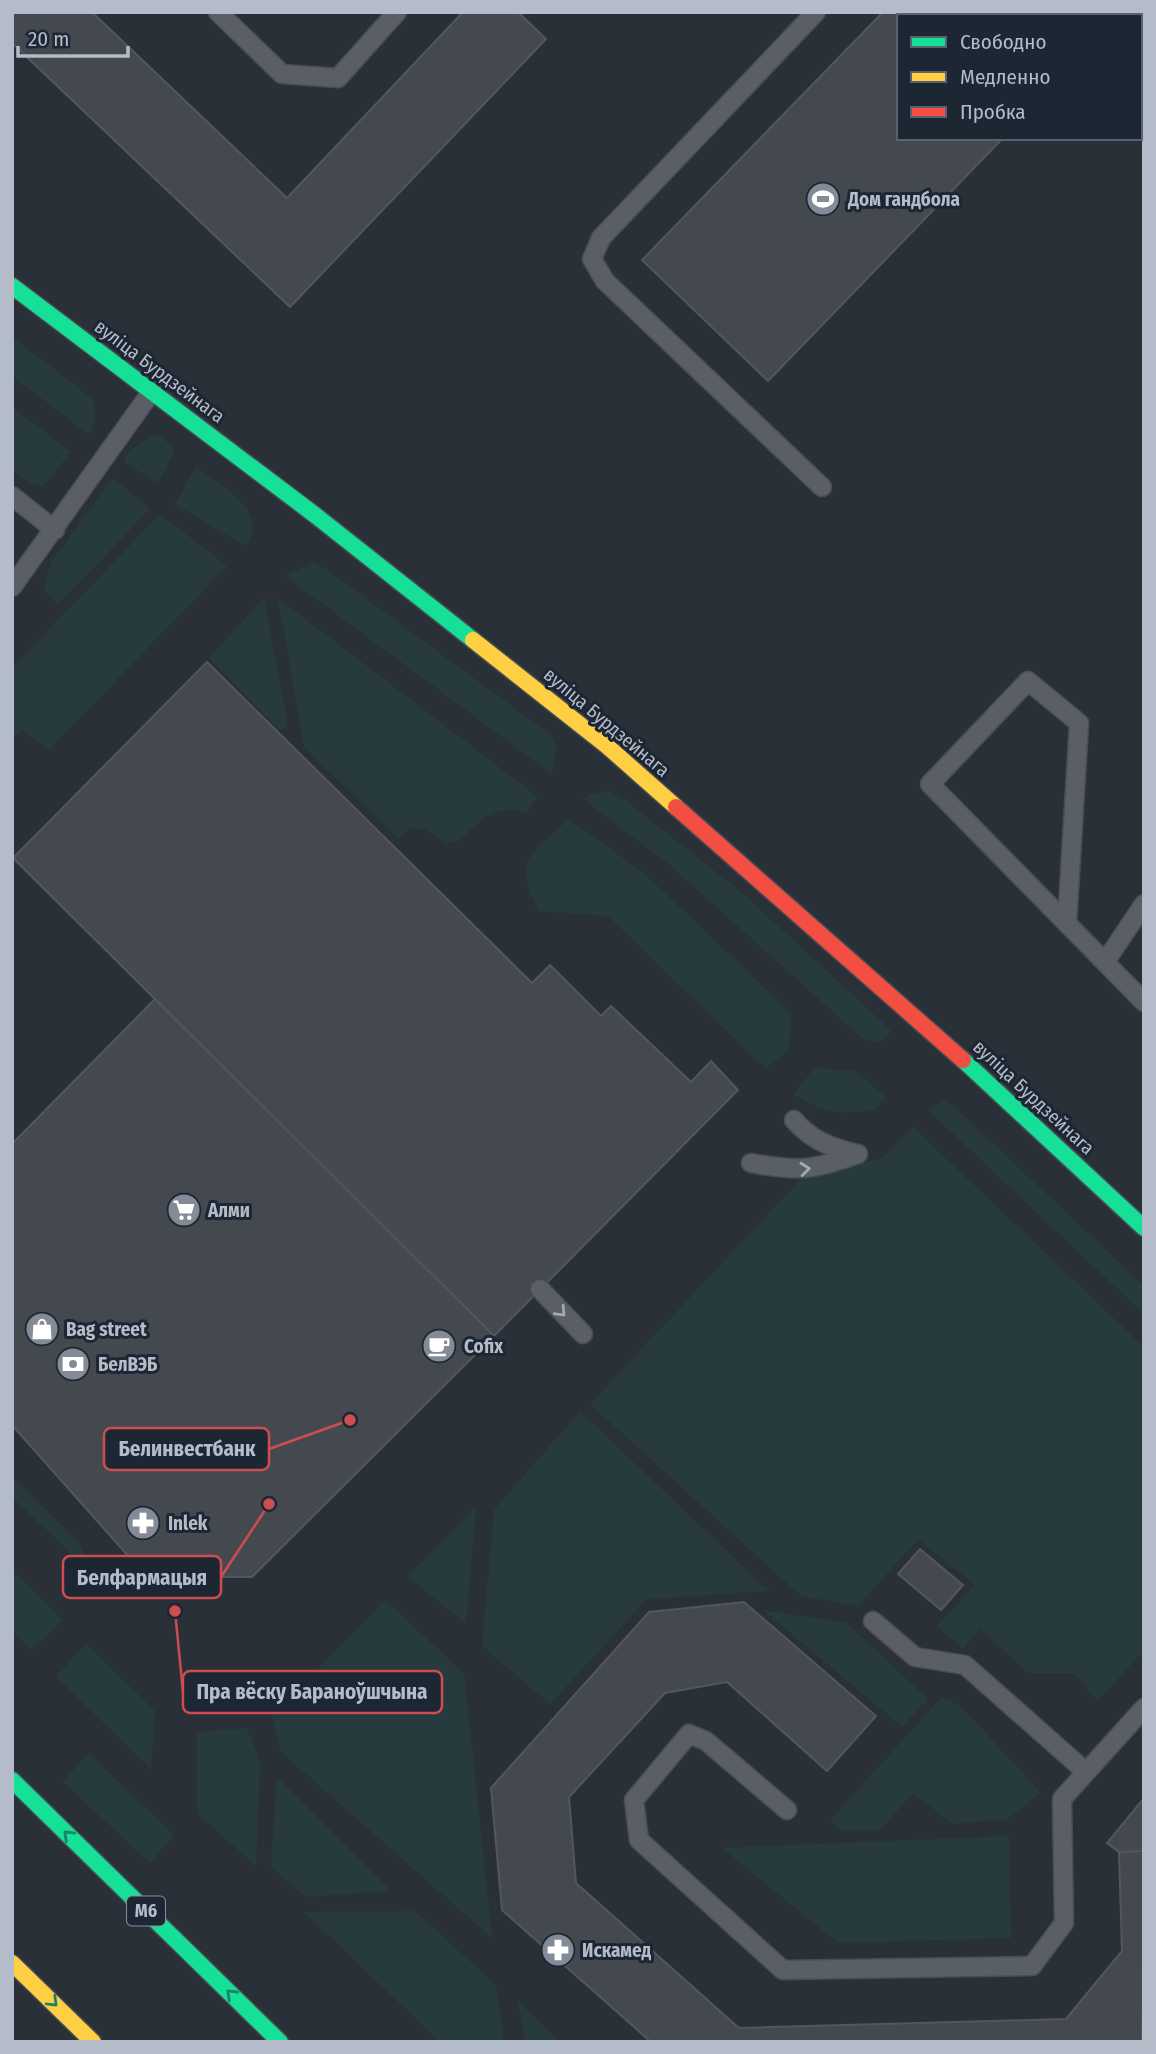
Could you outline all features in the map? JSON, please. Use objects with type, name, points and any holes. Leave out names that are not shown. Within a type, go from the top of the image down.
[{"type":"street","name":"вуліца Бурдзейнага","points":[[12,286],[152,391],[607,746],[960,1058],[1144,1228]]},
{"type":"street","name":"М6","points":[[12,1780],[280,2042]]},
{"type":"street","points":[[12,1963],[93,2042]]},
{"type":"lane","points":[[218,12],[282,74],[338,78],[397,12]]},
{"type":"lane","points":[[816,12],[601,238],[592,259],[605,281],[822,487]]},
{"type":"lane","points":[[12,587],[152,391]]},
{"type":"lane","points":[[12,496],[55,530]]},
{"type":"lane","points":[[1067,924],[1079,723],[1028,681],[930,784],[1067,924],[1144,1002]]},
{"type":"lane","points":[[1105,962],[1144,904]]},
{"type":"lane","points":[[751,1163],[790,1171],[821,1167],[858,1154],[828,1147],[793,1120]]},
{"type":"lane","points":[[540,1289],[583,1334]]},
{"type":"lane","points":[[873,1621],[915,1657],[965,1665],[1086,1772]]},
{"type":"lane","points":[[787,1810],[706,1741],[689,1734],[634,1800],[639,1840],[783,1970],[1032,1966],[1065,1923],[1062,1799],[1144,1708]]},
{"type":"green space","points":[[12,337],[93,399],[96,418],[90,435],[12,376]]},
{"type":"green space","points":[[12,407],[71,452],[43,486],[32,484],[12,470]]},
{"type":"green space","points":[[151,436],[161,437],[175,449],[158,484],[123,461],[133,448]]},
{"type":"green space","points":[[196,467],[240,500],[248,511],[252,533],[245,546],[175,504]]},
{"type":"green space","points":[[113,478],[150,509],[58,605],[44,588],[51,562]]},
{"type":"green space","points":[[160,514],[227,566],[49,750],[22,729],[12,739],[12,668]]},
{"type":"green space","points":[[313,563],[326,569],[552,736],[556,747],[552,774],[285,576]]},
{"type":"green space","points":[[264,598],[288,725],[281,731],[209,658]]},
{"type":"green space","points":[[278,598],[538,797],[527,812],[495,812],[461,838],[445,844],[427,830],[411,828],[398,839],[304,746]]},
{"type":"green space","points":[[609,791],[625,800],[739,890],[891,1030],[881,1042],[864,1040],[671,866],[583,799],[589,794]]},
{"type":"green space","points":[[569,819],[645,874],[791,1013],[789,1049],[766,1069],[608,916],[539,911],[526,879],[529,858]]},
{"type":"green space","points":[[814,1068],[855,1071],[886,1096],[876,1109],[863,1111],[833,1111],[814,1105],[793,1095]]},
{"type":"green space","points":[[946,1099],[1144,1286],[1144,1314],[928,1110]]},
{"type":"green space","points":[[913,1127],[1144,1347],[1144,1651],[1097,1701],[1074,1673],[1027,1673],[980,1628],[963,1649],[937,1626],[975,1585],[918,1539],[858,1606],[801,1596],[590,1404],[802,1178],[882,1158]]},
{"type":"green space","points":[[580,1411],[769,1591],[647,1599],[550,1704],[482,1646],[494,1510]]},
{"type":"green space","points":[[12,1477],[79,1542],[91,1573],[12,1497]]},
{"type":"green space","points":[[476,1507],[466,1624],[408,1576]]},
{"type":"green space","points":[[12,1570],[63,1620],[31,1650],[12,1632]]},
{"type":"green space","points":[[385,1600],[464,1673],[492,1938],[281,1752],[272,1715]]},
{"type":"green space","points":[[763,1610],[847,1623],[928,1699],[902,1727]]},
{"type":"green space","points":[[86,1643],[155,1711],[151,1769],[56,1677]]},
{"type":"green space","points":[[941,1698],[960,1705],[1041,1793],[1007,1819],[952,1824],[913,1793],[880,1830],[842,1831],[830,1820]]},
{"type":"green space","points":[[247,1728],[260,1761],[256,1866],[197,1813],[197,1732]]},
{"type":"green space","points":[[88,1753],[174,1835],[150,1863],[63,1782]]},
{"type":"green space","points":[[277,1777],[391,1891],[305,1897],[271,1866]]},
{"type":"green space","points":[[1009,1836],[1011,1938],[838,1943],[722,1848]]},
{"type":"green space","points":[[415,1911],[496,1985],[504,2042],[440,2042],[304,1912]]},
{"type":"green space","points":[[518,2000],[559,2042],[525,2042]]},
{"type":"building","points":[[12,12],[92,12],[287,198],[463,12],[518,12],[546,39],[290,307],[12,43]]},
{"type":"building","name":"Дом гандбола","points":[[883,12],[960,12],[962,14],[897,14],[897,140],[1001,140],[768,381],[642,260]]},
{"type":"building","points":[[207,662],[532,983],[550,965],[601,1016],[611,1006],[691,1082],[711,1061],[738,1090],[494,1336],[13,858]]},
{"type":"building","points":[[155,999],[494,1336],[252,1577],[203,1577],[153,1584],[12,1425],[12,1144]]},
{"type":"building","points":[[920,1549],[963,1585],[941,1610],[898,1574]]},
{"type":"building","points":[[744,1602],[876,1716],[827,1771],[727,1682],[665,1693],[569,1797],[576,1883],[739,2028],[1066,2019],[1122,1951],[1119,1852],[1144,1851],[1142,2042],[651,2042],[502,1910],[491,1788],[649,1612]]},
{"type":"building","points":[[1144,1798],[1144,1851],[1119,1852],[1107,1843]]},
{"type":"traffic: fast","points":[[12,286],[315,515],[473,640]]},
{"type":"traffic: fast","points":[[963,1060],[1144,1228]]},
{"type":"traffic: fast","points":[[12,1780],[280,2042]]},
{"type":"traffic: slow","points":[[473,640],[607,746],[676,807]]},
{"type":"traffic: slow","points":[[12,1963],[93,2042]]},
{"type":"traffic: jam","points":[[676,807],[963,1060]]},
{"type":"place","name":"Дом гандбола","points":[[823,199]]},
{"type":"place","name":"Алми","points":[[184,1210]]},
{"type":"place","name":"Bag street","points":[[42,1329]]},
{"type":"place","name":"Cofix","points":[[439,1346]]},
{"type":"place","name":"БелВЭБ","points":[[73,1364]]},
{"type":"place","name":"Белинвестбанк","points":[[350,1420]]},
{"type":"place","name":"Белфармацыя","points":[[269,1504]]},
{"type":"place","name":"Inlek","points":[[143,1523]]},
{"type":"place","name":"Пра вёску Бараноўшчына","points":[[175,1611]]},
{"type":"place","name":"Искамед","points":[[558,1950]]}]
